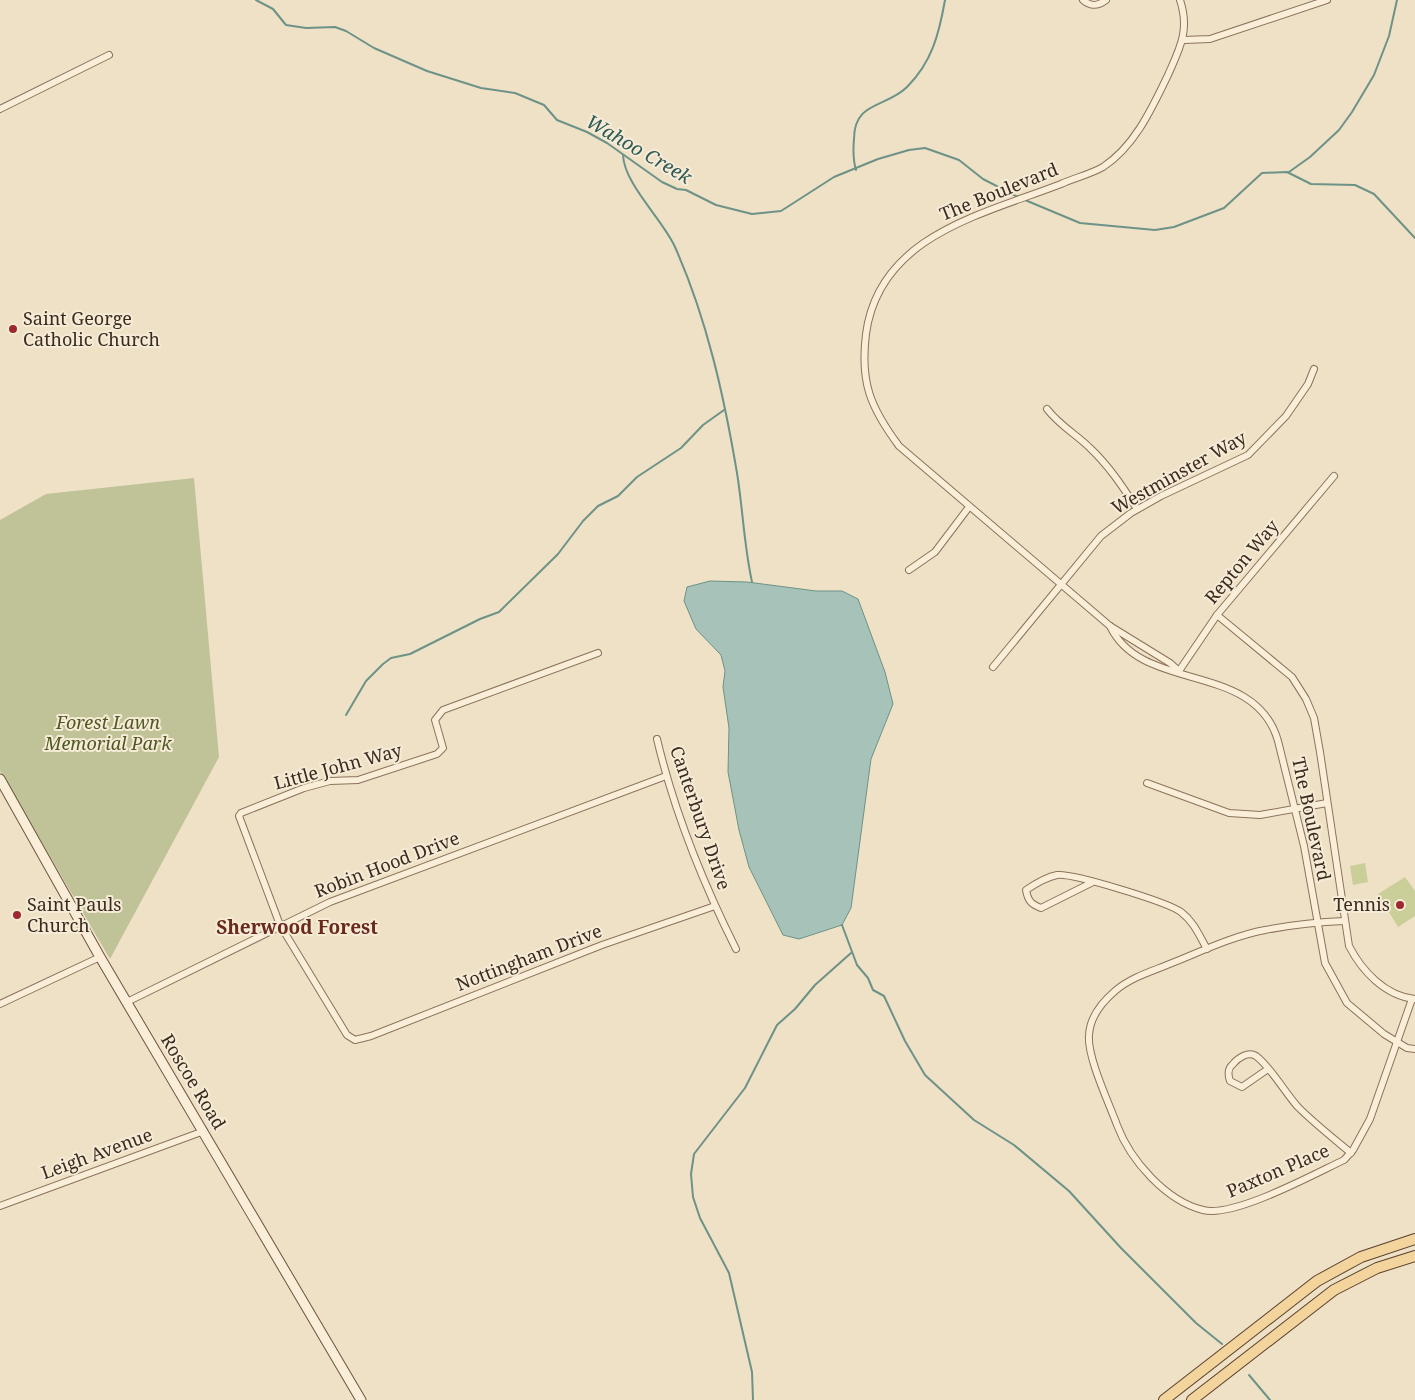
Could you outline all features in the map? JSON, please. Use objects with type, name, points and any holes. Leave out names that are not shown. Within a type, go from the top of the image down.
[{"type":"main road","name":"Roscoe Road","points":[[0,778],[100,957],[361,1400]]},
{"type":"main road","points":[[1164,1400],[1324,1277],[1361,1256],[1415,1239]]},
{"type":"main road","points":[[1192,1400],[1334,1290],[1377,1268],[1415,1256]]},
{"type":"street","points":[[1083,0],[1088,4],[1096,6],[1106,0]]},
{"type":"street","name":"The Boulevard","points":[[1180,0],[1184,13],[1184,40],[1151,110],[1124,149],[1102,167],[945,228],[913,249],[882,286],[868,319],[863,361],[869,396],[883,424],[899,446],[1110,626],[1170,663],[1179,671],[1233,689],[1263,711],[1275,729],[1304,846],[1326,963],[1347,1003],[1384,1034],[1407,1048],[1415,1049]]},
{"type":"street","points":[[1184,40],[1210,39],[1326,0]]},
{"type":"street","points":[[0,109],[109,55]]},
{"type":"street","name":"Westminster Way","points":[[993,667],[1060,583],[1101,536],[1137,509],[1248,454],[1286,416],[1308,384],[1314,368]]},
{"type":"street","points":[[1047,410],[1057,423],[1088,446],[1112,470],[1137,509]]},
{"type":"street","name":"Repton Way","points":[[1179,671],[1216,615],[1334,476]]},
{"type":"street","points":[[909,570],[935,552],[969,506]]},
{"type":"street","name":"The Boulevard","points":[[1216,615],[1292,677],[1306,699],[1314,718],[1349,946],[1358,964],[1376,982],[1414,999]]},
{"type":"street","name":"Little John Way","points":[[280,925],[239,816],[241,813],[304,788],[330,781],[358,780],[437,754],[443,748],[443,743],[435,720],[443,710],[598,653]]},
{"type":"street","name":"Canterbury Drive","points":[[658,739],[666,776],[715,906],[736,949]]},
{"type":"street","name":"Robin Hood Drive","points":[[127,1002],[330,902],[666,776]]},
{"type":"street","points":[[1147,783],[1229,813],[1260,815],[1327,803]]},
{"type":"street","points":[[1093,882],[1041,908],[1032,905],[1027,898],[1026,890],[1038,882],[1056,875],[1093,882],[1160,902],[1179,911],[1192,922],[1207,949]]},
{"type":"street","name":"Nottingham Drive","points":[[280,925],[347,1036],[355,1040],[371,1036],[602,945],[715,906]]},
{"type":"street","name":"Paxton Place","points":[[1344,921],[1317,922],[1263,930],[1207,949],[1131,980],[1115,991],[1094,1014],[1089,1036],[1091,1054],[1123,1142],[1135,1160],[1165,1190],[1203,1210],[1221,1211],[1247,1203],[1344,1160],[1351,1152],[1370,1118],[1396,1041],[1414,999]]},
{"type":"street","points":[[0,1004],[100,957]]},
{"type":"street","points":[[1268,1069],[1242,1087],[1230,1082],[1228,1076],[1232,1064],[1248,1054],[1256,1056],[1268,1069],[1298,1107],[1351,1152]]},
{"type":"street","name":"Leigh Avenue","points":[[0,1206],[204,1131]]},
{"type":"green space","name":"Forest Lawn Memorial Park","points":[[194,478],[219,757],[110,959],[0,771],[0,520],[46,494]]},
{"type":"green space","points":[[1365,863],[1368,882],[1353,885],[1350,866]]},
{"type":"green space","name":"Tennis","points":[[1405,877],[1415,891],[1415,916],[1398,927],[1378,894]]},
{"type":"water","points":[[710,581],[747,582],[816,591],[842,591],[858,599],[885,672],[893,704],[871,759],[851,908],[842,925],[799,939],[783,935],[749,867],[739,830],[728,772],[729,728],[723,687],[725,671],[721,655],[696,629],[684,601],[687,587]]},
{"type":"waterway","name":"Wahoo Creek","points":[[256,0],[273,9],[286,25],[306,28],[335,27],[346,31],[374,48],[427,71],[481,88],[515,93],[544,105],[557,120],[587,132],[607,143],[662,182],[677,189],[686,190],[716,205],[752,214],[781,211],[834,177],[878,159],[909,150],[925,148],[959,160],[983,179],[1018,197]]},
{"type":"waterway","points":[[856,170],[854,143],[855,127],[859,118],[865,111],[899,94],[923,68],[937,36],[945,0]]},
{"type":"waterway","points":[[1289,172],[1310,157],[1339,130],[1352,112],[1374,75],[1389,36],[1397,0]]},
{"type":"waterway","points":[[623,155],[630,178],[675,247],[705,330],[732,444],[752,582]]},
{"type":"waterway","name":"Wahoo Creek","points":[[1025,200],[1080,223],[1155,230],[1174,227],[1224,208],[1262,173],[1287,172],[1311,184],[1355,185],[1374,194],[1415,238]]},
{"type":"waterway","points":[[346,715],[366,681],[383,664],[391,658],[410,654],[480,619],[499,612],[558,554],[583,521],[598,506],[618,496],[637,477],[681,448],[703,425],[724,410]]},
{"type":"waterway","points":[[842,925],[857,965],[868,978],[873,990],[884,996],[905,1041],[925,1075],[974,1120],[1014,1145],[1069,1191],[1121,1248],[1196,1323],[1222,1344]]},
{"type":"waterway","points":[[753,1400],[752,1372],[729,1273],[700,1218],[693,1197],[691,1174],[694,1154],[745,1088],[777,1025],[795,1009],[815,985],[851,953]]},
{"type":"waterway","points":[[1249,1375],[1270,1400]]},
{"type":"place","name":"Saint George Catholic Church","points":[[13,329]]},
{"type":"place","name":"Tennis","points":[[1400,905]]},
{"type":"place","name":"Saint Pauls Church","points":[[17,915]]},
{"type":"district","name":"Sherwood Forest","points":[[297,927]]}]
